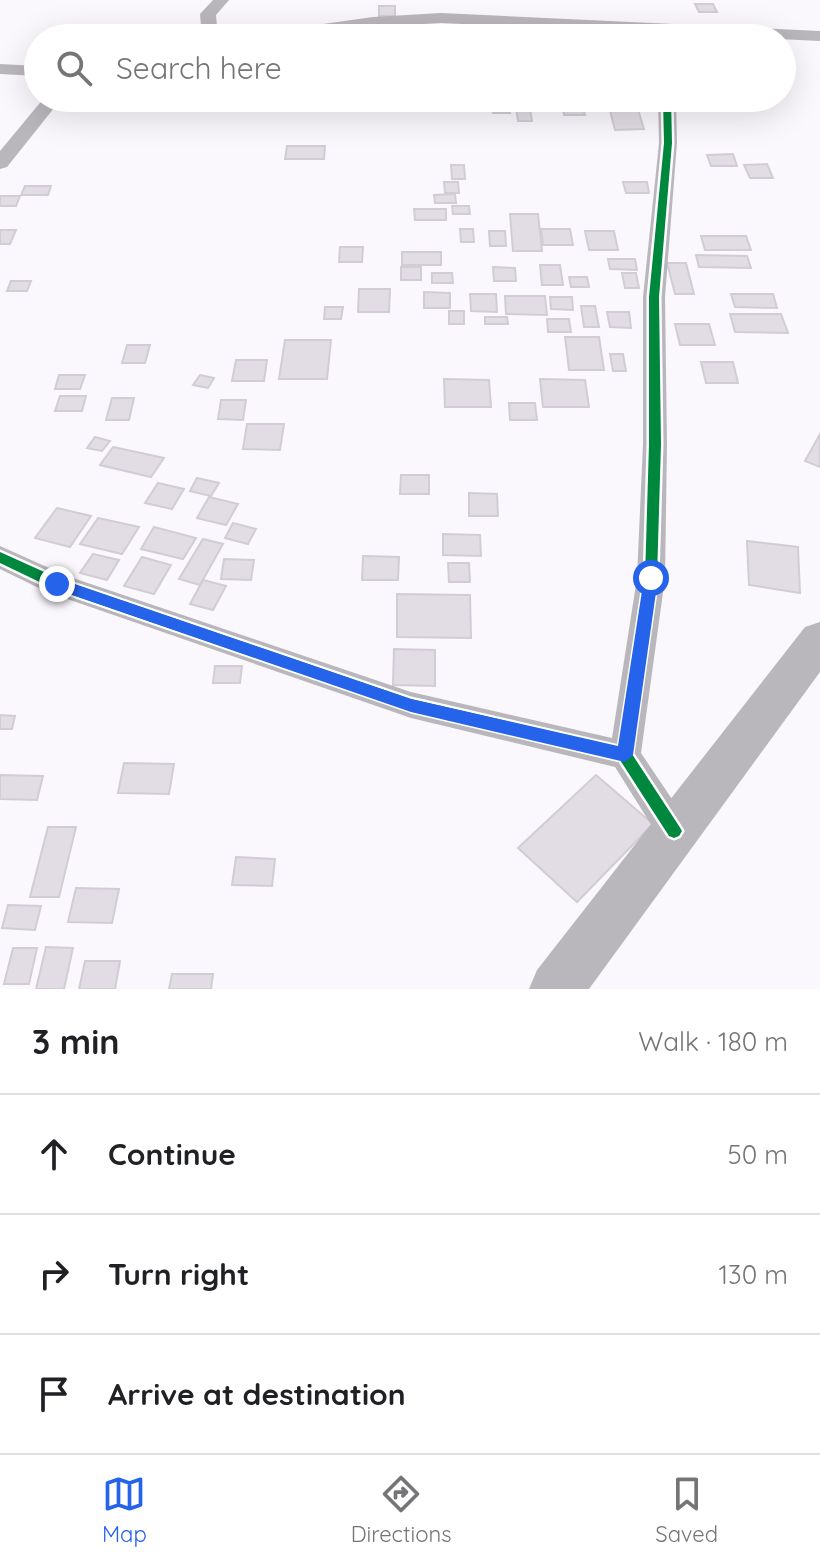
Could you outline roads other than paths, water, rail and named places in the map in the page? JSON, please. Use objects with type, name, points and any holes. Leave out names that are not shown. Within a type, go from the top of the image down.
[{"type":"main road","points":[[556,989],[820,639]]},
{"type":"street","points":[[209,24],[208,14],[221,0]]},
{"type":"street","points":[[359,24],[441,18],[538,24]]},
{"type":"street","points":[[796,35],[820,36]]},
{"type":"street","points":[[0,69],[24,70]]},
{"type":"street","points":[[0,163],[42,112]]},
{"type":"street","points":[[667,112],[668,143],[654,297],[655,444],[651,578],[625,755],[674,831]]},
{"type":"street","points":[[0,557],[57,584],[411,705],[625,755]]}]
